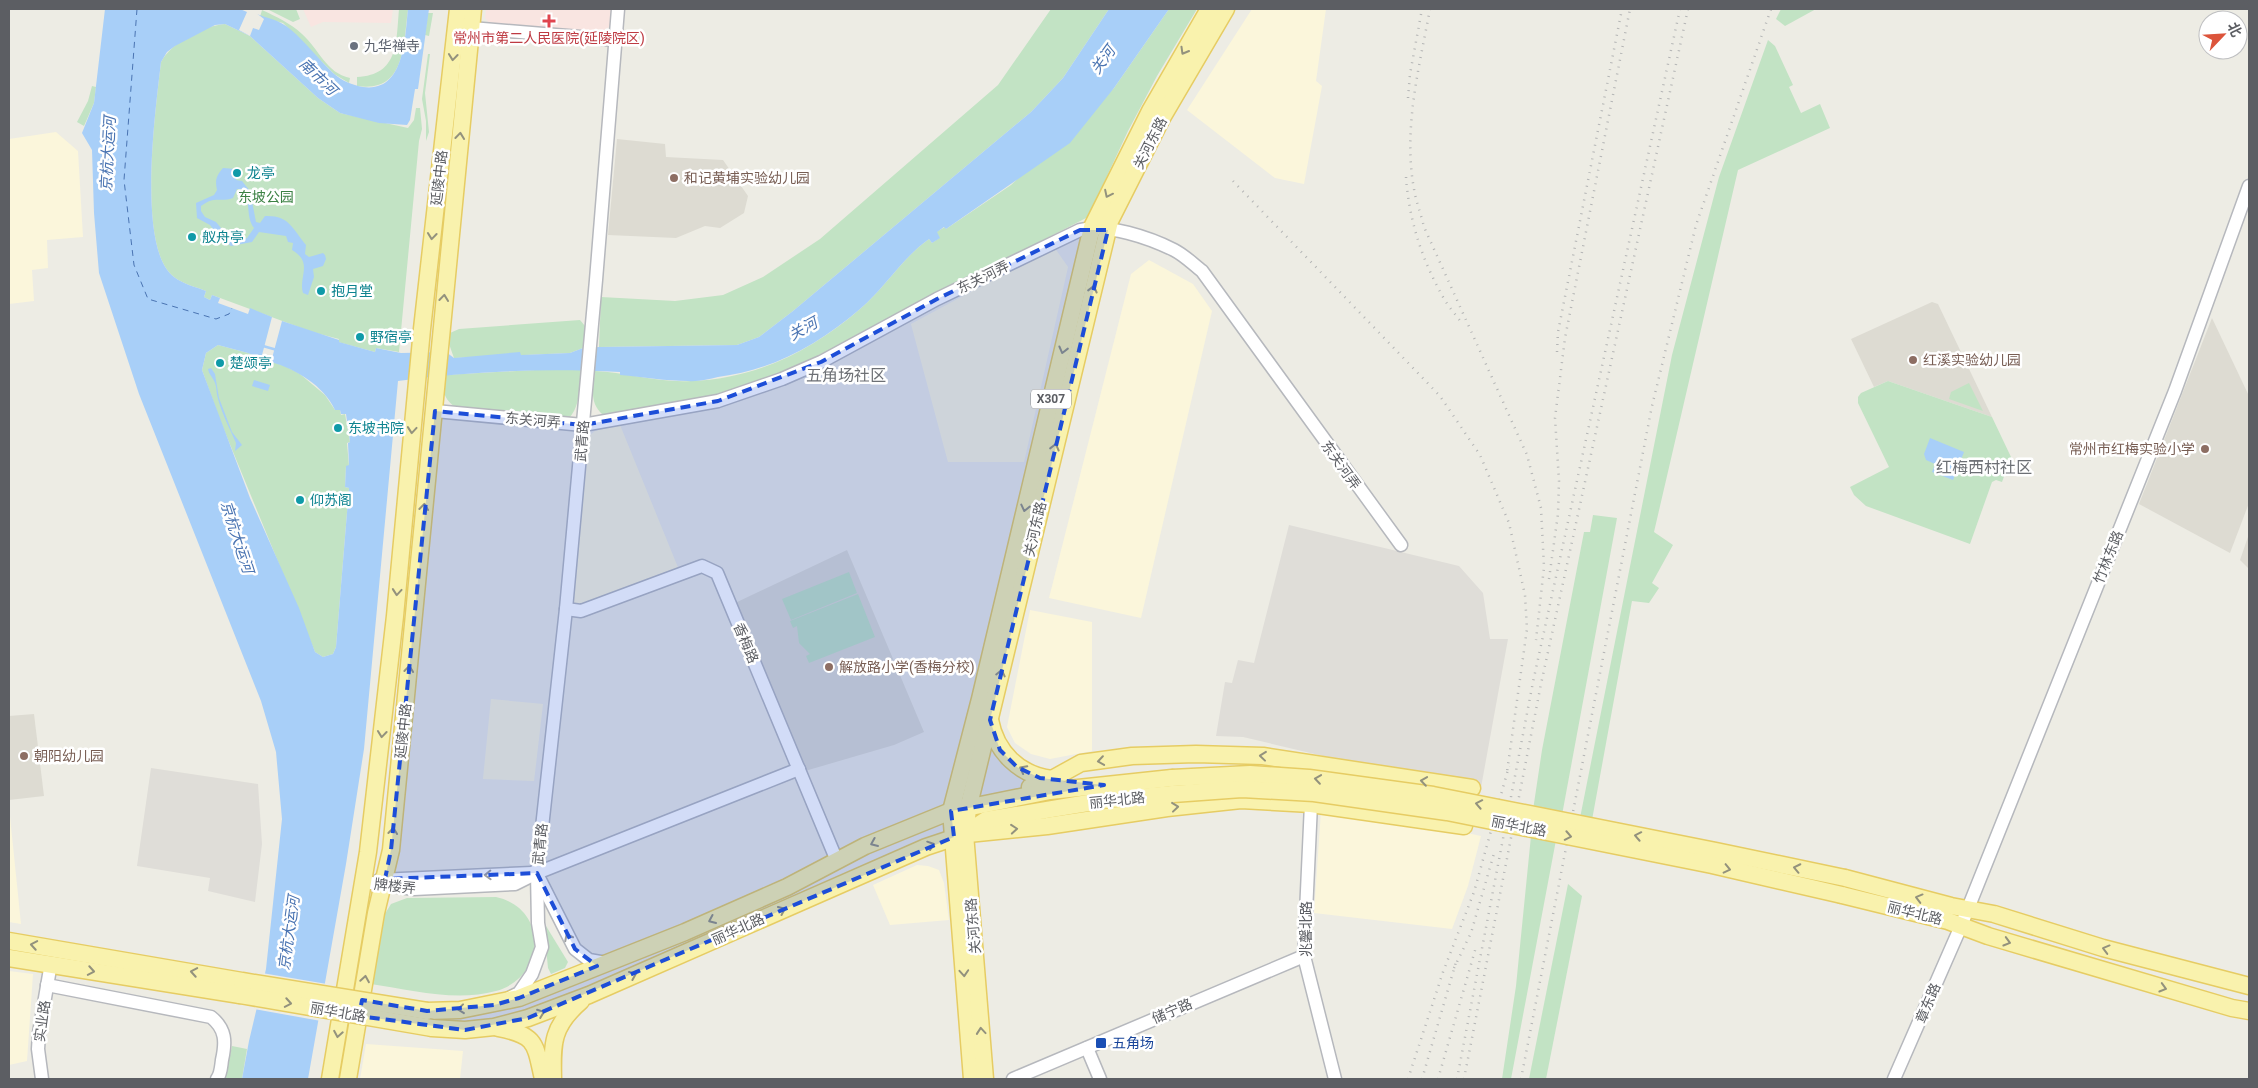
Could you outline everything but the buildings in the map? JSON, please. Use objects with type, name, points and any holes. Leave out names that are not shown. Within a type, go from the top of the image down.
[{"type":"main road","name":"延陵中路","points":[[330,1079],[364,882],[395,616],[420,346],[458,9]]},
{"type":"main road","name":"延陵中路","points":[[348,1079],[383,882],[391,850],[473,9]]},
{"type":"main road","name":"关河东路","points":[[972,1079],[960,810],[980,700],[1100,228],[1150,111],[1209,9]]},
{"type":"main road","name":"关河东路","points":[[960,810],[990,720],[1100,228],[1226,9]]},
{"type":"main road","points":[[990,720],[992,736],[1000,750],[1017,767],[1040,778],[1104,785]]},
{"type":"main road","points":[[960,810],[1052,779],[1081,763],[1132,756],[1206,754],[1263,756],[1472,788]]},
{"type":"main road","name":"丽华北路","points":[[9,941],[432,1028],[464,1030],[494,1027],[528,1018],[589,995],[926,846],[960,836],[986,820],[1106,800],[1173,786],[1260,775],[1309,778],[1433,795],[1716,850],[1845,878],[1951,906],[1994,914],[2103,948],[2244,984]]},
{"type":"main road","name":"丽华北路","points":[[9,958],[427,1011],[460,1010],[519,998],[685,932],[787,888],[865,846],[960,810],[989,802],[1104,785],[1173,786],[1314,793],[1447,812],[1712,865],[1948,921],[1998,939],[2232,1008],[2249,1011]]},
{"type":"main road","points":[[960,836],[1241,800],[1311,804],[1464,826]]},
{"type":"main road","name":"关河东路","points":[[960,836],[985,1079]]},
{"type":"main road","points":[[554,1079],[553,1047],[558,1025],[570,1011],[589,995]]},
{"type":"main road","points":[[2232,1008],[2249,1015]]},
{"type":"main road","points":[[494,1027],[521,1032],[536,1047],[543,1079]]},
{"type":"street","name":"武青路","points":[[494,1004],[519,994],[532,974],[542,948],[537,873],[566,609],[588,374],[618,9]]},
{"type":"street","points":[[471,28],[616,40]]},
{"type":"street","name":"竹林东路","points":[[1961,926],[1966,908],[2175,391],[2249,186]]},
{"type":"street","name":"东关河弄","points":[[435,411],[583,425],[718,401],[782,380],[821,362],[937,299],[1080,230],[1100,228],[1133,234],[1175,250],[1202,271],[1400,545]]},
{"type":"street","name":"香梅路","points":[[566,609],[581,611],[702,566],[717,573],[837,861]]},
{"type":"street","name":"牌楼弄","points":[[383,882],[414,889],[515,884],[537,873],[799,770]]},
{"type":"street","name":"兆馨北路","points":[[1311,804],[1304,956],[1335,1079]]},
{"type":"street","name":"武青路","points":[[537,873],[575,949],[589,960],[606,963]]},
{"type":"street","name":"牌楼弄","points":[[364,882],[537,873]]},
{"type":"street","points":[[515,884],[524,888],[533,897],[538,910]]},
{"type":"street","name":"章东路","points":[[1894,1079],[1961,926]]},
{"type":"street","name":"储宁路","points":[[1013,1079],[1304,956]]},
{"type":"street","name":"实业路","points":[[42,1079],[38,1049],[39,1033],[51,963]]},
{"type":"street","points":[[47,986],[211,1017],[219,1023],[224,1039],[217,1079]]},
{"type":"street","points":[[1087,1048],[1100,1079]]},
{"type":"highlighted area","points":[[1080,230],[1108,230],[990,720],[1000,750],[1017,767],[1040,778],[1104,785],[951,811],[954,837],[528,1018],[465,1030],[359,1016],[362,1000],[427,1011],[494,1005],[519,998],[597,966],[575,949],[537,873],[385,879],[391,850],[435,411],[583,425],[718,401],[821,362],[937,299]]},
{"type":"shaded area","points":[[303,9],[393,9],[391,23],[323,22],[311,27]]},
{"type":"shaded area","name":"常州市第二人民医院(延陵院区)","points":[[486,9],[611,9],[610,26],[602,33],[490,24],[485,18]]},
{"type":"shaded area","points":[[1252,9],[1326,9],[1316,81],[1322,86],[1304,184],[1275,178],[1187,110]]},
{"type":"shaded area","points":[[56,132],[78,151],[83,237],[47,240],[48,268],[32,270],[34,301],[9,304],[9,139]]},
{"type":"shaded area","name":"和记黄埔实验幼儿园","points":[[617,139],[665,144],[666,157],[723,160],[748,196],[744,213],[720,228],[705,226],[676,238],[608,235]]},
{"type":"shaded area","points":[[1054,247],[1068,267],[1024,462],[948,462],[911,324]]},
{"type":"shaded area","points":[[1149,260],[1193,284],[1212,311],[1141,618],[1049,598],[1131,274]]},
{"type":"shaded area","name":"红溪实验幼儿园","points":[[1932,302],[1938,304],[1992,417],[1888,381],[1874,387],[1851,339]]},
{"type":"shaded area","name":"常州市红梅实验小学","points":[[2212,318],[2249,396],[2249,503],[2230,553],[2139,504]]},
{"type":"shaded area","points":[[620,425],[679,570],[582,605],[573,604],[570,600],[586,443],[588,437],[595,431]]},
{"type":"shaded area","points":[[1289,525],[1459,566],[1483,593],[1490,639],[1508,639],[1480,793],[1243,737],[1216,736],[1225,682],[1232,683],[1238,660],[1254,663]]},
{"type":"shaded area","points":[[2249,534],[2249,569],[2240,560]]},
{"type":"shaded area","name":"解放路小学(香梅分校)","points":[[847,550],[924,732],[894,745],[805,771],[735,603]]},
{"type":"shaded area","points":[[1030,610],[1092,622],[1092,751],[1050,759],[1031,754],[1015,743],[1007,727]]},
{"type":"shaded area","points":[[491,699],[543,704],[534,781],[483,779]]},
{"type":"shaded area","name":"朝阳幼儿园","points":[[34,714],[44,796],[9,800],[9,716]]},
{"type":"shaded area","points":[[151,768],[258,784],[262,844],[255,902],[208,891],[210,878],[137,866]]},
{"type":"shaded area","points":[[9,807],[21,924],[9,922]]},
{"type":"shaded area","points":[[1321,811],[1410,821],[1481,836],[1468,886],[1452,929],[1314,913]]},
{"type":"shaded area","points":[[917,865],[939,870],[944,883],[949,920],[890,925],[873,885]]},
{"type":"shaded area","points":[[9,971],[33,974],[27,1061],[9,1065]]},
{"type":"shaded area","points":[[366,1044],[463,1051],[460,1079],[360,1079]]},
{"type":"green space","points":[[267,9],[296,9],[300,19],[293,22]]},
{"type":"green space","points":[[399,9],[408,10],[403,51],[399,64],[385,82],[373,86],[357,86],[357,77],[371,75],[381,70],[393,55]]},
{"type":"green space","points":[[1051,9],[1109,9],[1063,78],[1031,112],[793,311],[759,337],[737,345],[599,347],[601,297],[675,301],[723,295],[763,277],[820,239],[998,85]]},
{"type":"green space","points":[[1169,9],[1197,9],[1157,76],[1128,131],[1088,217],[780,375],[718,395],[603,415],[599,410],[593,395],[595,371],[679,381],[715,379],[738,375],[782,360],[822,338],[842,324],[878,292],[919,247],[929,239],[932,243],[939,238],[936,232],[945,227],[946,229],[1011,185],[1114,88]]},
{"type":"green space","points":[[1781,9],[1816,9],[1785,26],[1776,19]]},
{"type":"green space","points":[[262,10],[283,20],[297,30],[308,40],[329,66],[350,78],[349,83],[334,74],[283,23],[260,17]]},
{"type":"green space","points":[[428,13],[433,13],[429,36],[425,35]]},
{"type":"green space","name":"东坡公园","points":[[225,24],[250,36],[318,98],[340,113],[408,128],[414,120],[416,108],[420,108],[422,129],[419,141],[399,352],[376,348],[375,352],[338,342],[339,339],[312,332],[212,295],[210,300],[204,297],[206,291],[174,277],[162,262],[155,238],[151,175],[161,62],[172,48],[188,36],[216,25]]},
{"type":"green space","points":[[1768,40],[1775,46],[1793,85],[1789,87],[1801,113],[1820,104],[1830,128],[1738,170],[1654,532],[1673,545],[1652,583],[1659,588],[1649,603],[1632,601],[1592,820],[1580,818],[1672,355],[1719,177]]},
{"type":"green space","points":[[428,54],[430,54],[425,93],[429,132],[426,141],[426,121],[422,99]]},
{"type":"green space","points":[[92,86],[96,87],[94,103],[84,126],[77,122],[88,101]]},
{"type":"green space","points":[[580,320],[585,326],[583,348],[570,353],[454,358],[449,344],[450,333],[459,329]]},
{"type":"green space","points":[[218,345],[285,366],[300,374],[325,395],[335,410],[340,410],[341,415],[345,414],[350,442],[347,443],[349,466],[346,466],[345,487],[349,488],[336,647],[333,654],[323,657],[315,652],[220,420],[202,370],[206,353]]},
{"type":"green space","points":[[553,369],[581,370],[578,401],[576,408],[569,418],[455,407],[446,397],[443,389],[444,375]]},
{"type":"green space","points":[[1888,381],[1992,417],[2011,457],[2002,482],[1996,480],[1992,482],[1970,544],[1866,506],[1854,495],[1850,487],[1889,467],[1858,403],[1858,397],[1861,393]]},
{"type":"green space","points":[[1969,383],[1983,411],[1949,399],[1951,392]]},
{"type":"green space","points":[[1593,515],[1617,518],[1562,815],[1533,810],[1542,750],[1584,532],[1590,532]]},
{"type":"green space","points":[[849,572],[857,593],[791,620],[782,599]]},
{"type":"green space","points":[[858,594],[875,637],[809,663],[806,656],[810,654],[799,643],[797,626],[793,628],[790,621]]},
{"type":"green space","points":[[1531,836],[1556,840],[1511,1079],[1502,1079],[1516,986]]},
{"type":"green space","points":[[1568,884],[1582,896],[1546,1079],[1529,1079]]},
{"type":"green space","points":[[496,897],[513,904],[525,914],[532,928],[535,943],[532,958],[525,972],[513,983],[496,991],[465,995],[434,994],[371,984],[383,917],[391,904],[407,898]]},
{"type":"green space","points":[[546,926],[568,962],[565,968],[551,974],[548,968],[544,927]]},
{"type":"green space","points":[[232,1046],[247,1049],[242,1079],[225,1079]]},
{"type":"water","points":[[105,9],[246,9],[285,25],[336,76],[363,87],[377,86],[387,81],[395,72],[404,47],[408,9],[429,9],[418,89],[415,89],[410,120],[407,125],[379,123],[340,113],[318,98],[250,36],[225,24],[215,25],[175,46],[167,52],[161,62],[151,175],[155,238],[162,262],[174,277],[206,291],[204,297],[210,300],[212,295],[220,298],[218,303],[248,314],[250,308],[272,317],[261,359],[248,353],[218,345],[206,353],[202,370],[250,498],[299,608],[315,652],[323,657],[333,654],[336,647],[349,488],[345,487],[346,466],[349,465],[348,443],[350,442],[346,414],[341,414],[340,410],[335,410],[317,386],[290,369],[271,362],[282,321],[339,340],[339,342],[375,352],[376,348],[401,353],[446,352],[454,358],[520,352],[521,355],[570,353],[583,348],[599,347],[737,345],[759,337],[793,311],[1031,112],[1063,78],[1109,9],[1169,9],[1114,88],[1070,143],[946,229],[944,227],[937,232],[940,238],[932,243],[929,239],[919,247],[860,309],[828,334],[794,354],[738,374],[696,381],[620,375],[620,372],[536,370],[453,375],[398,381],[364,749],[308,1079],[242,1079],[266,969],[282,819],[276,752],[261,701],[139,394],[99,273],[94,213],[92,150],[82,133],[94,103]]},
{"type":"water","points":[[223,168],[236,169],[236,180],[242,181],[250,191],[256,222],[260,223],[265,216],[273,216],[285,220],[306,245],[305,254],[309,257],[323,253],[325,255],[326,259],[323,266],[313,269],[314,277],[308,295],[303,293],[302,287],[304,265],[299,255],[292,250],[293,243],[288,242],[286,236],[259,232],[252,242],[231,246],[220,238],[210,225],[197,218],[196,203],[214,195],[217,190],[217,176]],"holes":[[[237,189],[242,189],[247,198],[250,219],[254,228],[247,238],[236,242],[231,240],[216,222],[205,217],[201,211],[201,206],[210,201],[233,198]]]},
{"type":"water","points":[[211,368],[215,374],[219,398],[232,432],[242,445],[235,451],[236,443],[217,397],[215,383],[208,369]]},
{"type":"water","points":[[254,380],[270,385],[268,391],[252,386]]},
{"type":"water","points":[[1930,438],[1964,452],[1953,480],[1932,472],[1935,464],[1926,460],[1924,454]]},
{"type":"pier","points":[[240,9],[251,9],[264,19],[259,30],[253,28],[250,36],[239,30],[247,12]]},
{"type":"pier","points":[[262,973],[327,984],[321,1021],[254,1009]]},
{"type":"waterway","points":[[263,346],[277,350]]},
{"type":"ferry route","points":[[137,9],[124,180],[134,265],[148,299],[216,319],[229,314],[232,308]]},
{"type":"railway","points":[[1408,98],[1410,74],[1422,9]]},
{"type":"railway","points":[[1430,9],[1417,76],[1411,121],[1410,144],[1414,189],[1424,227],[1527,455],[1541,508],[1544,567],[1536,640]]},
{"type":"railway","points":[[1557,352],[1558,332],[1622,9]]},
{"type":"railway","points":[[1549,579],[1558,514],[1559,481],[1555,418],[1565,338],[1630,9]]},
{"type":"railway","points":[[1457,1079],[1533,682],[1680,9]]},
{"type":"railway","points":[[1464,1079],[1541,684],[1688,9]]},
{"type":"railway","points":[[1521,1079],[1652,406],[1696,225],[1771,9]]},
{"type":"railway","points":[[1406,177],[1413,224],[1423,254],[1443,297],[1461,322]]},
{"type":"railway","points":[[1233,181],[1440,396],[1480,455],[1509,523],[1525,595],[1527,629],[1507,772]]},
{"type":"railway","points":[[1408,1079],[1443,972],[1474,892],[1509,766]]},
{"type":"railway","points":[[1454,968],[1471,933],[1495,850]]},
{"type":"railway","points":[[1438,1079],[1476,947]]},
{"type":"railway","points":[[1422,1079],[1456,962]]},
{"type":"place","name":"常州市第二人民医院(延陵院区)","points":[[549,21]]},
{"type":"place","name":"九华禅寺","points":[[354,46]]},
{"type":"place","name":"龙亭","points":[[237,173]]},
{"type":"place","name":"和记黄埔实验幼儿园","points":[[674,178]]},
{"type":"place","name":"舣舟亭","points":[[192,237]]},
{"type":"place","name":"抱月堂","points":[[321,291]]},
{"type":"place","name":"野宿亭","points":[[360,337]]},
{"type":"place","name":"红溪实验幼儿园","points":[[1913,360]]},
{"type":"place","name":"楚颂亭","points":[[220,363]]},
{"type":"place","name":"东坡书院","points":[[338,428]]},
{"type":"place","name":"常州市红梅实验小学","points":[[2205,449]]},
{"type":"place","name":"仰苏阁","points":[[300,500]]},
{"type":"place","name":"解放路小学(香梅分校)","points":[[829,667]]},
{"type":"place","name":"朝阳幼儿园","points":[[24,756]]},
{"type":"place","name":"五角场","points":[[1101,1043]]},
{"type":"district","name":"五角场社区","points":[[846,375]]},
{"type":"district","name":"红梅西村社区","points":[[1984,467]]},
{"type":"water label","name":"关河","points":[[1103,60]]},
{"type":"water label","name":"南市河","points":[[318,77]]},
{"type":"water label","name":"京杭大运河","points":[[108,154]]},
{"type":"water label","name":"关河","points":[[803,329]]},
{"type":"water label","name":"京杭大运河","points":[[237,537]]},
{"type":"water label","name":"京杭大运河","points":[[289,933]]}]
